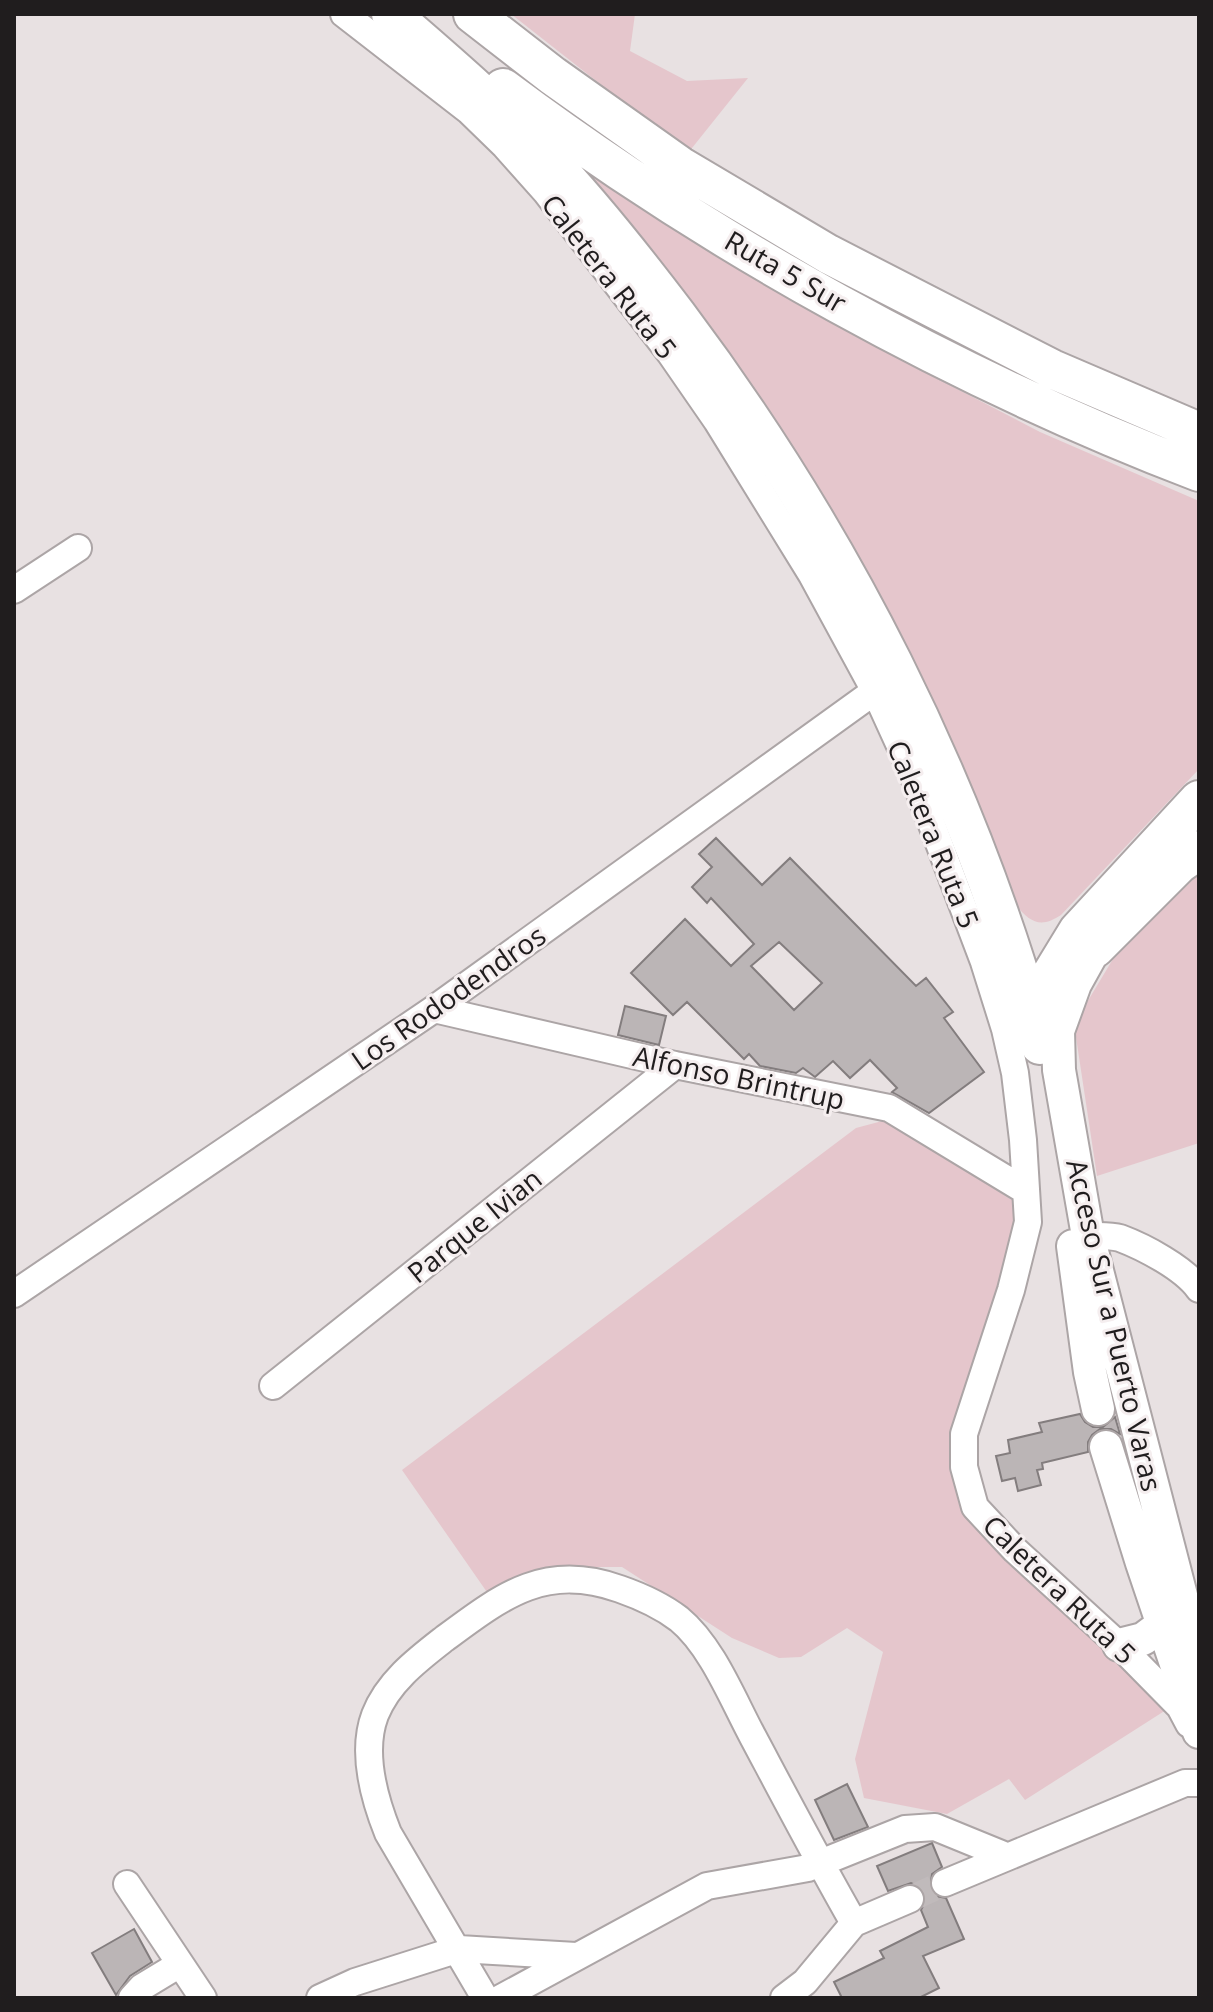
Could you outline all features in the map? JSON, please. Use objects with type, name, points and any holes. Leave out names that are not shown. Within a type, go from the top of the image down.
[{"type":"highway","points":[[391,14],[508,119],[574,188],[628,251],[687,329],[769,446],[845,575],[916,710],[977,853],[1021,976],[1040,1045]]},
{"type":"highway","name":"Ruta 5 Sur","points":[[404,14],[593,152],[785,272],[955,365],[1060,415],[1199,472]]},
{"type":"highway","name":"Ruta 5 Sur","points":[[473,14],[553,76],[680,166],[816,247],[895,291],[1052,369],[1199,432]]},
{"type":"highway","points":[[1040,1045],[1045,985],[1078,931],[1199,800]]},
{"type":"highway","points":[[1095,948],[1179,864],[1199,850]]},
{"type":"highway","points":[[1095,948],[1125,878]]},
{"type":"main road","name":"Acceso Sur a Puerto Varas","points":[[1095,948],[1075,984],[1058,1031],[1059,1070],[1088,1236],[1182,1609],[1199,1707]]},
{"type":"main road","name":"Acceso Sur a Puerto Varas","points":[[1040,1045],[1098,1409]]},
{"type":"main road","name":"Acceso Sur a Puerto Varas","points":[[1106,1447],[1142,1563],[1182,1609],[1199,1732]]},
{"type":"main road","points":[[1119,1645],[1143,1639],[1182,1609]]},
{"type":"street","name":"Caletera Ruta 5","points":[[344,14],[469,111],[505,146],[564,214],[670,353],[717,421],[812,575],[875,691],[912,772],[984,962],[1005,1029],[1017,1087],[1028,1222],[1011,1290],[964,1434],[964,1467],[975,1507],[1015,1550],[1119,1645],[1180,1707],[1199,1742]]},
{"type":"street","points":[[14,590],[78,548]]},
{"type":"street","name":"Los Rododendros","points":[[14,1294],[434,1009],[875,691]]},
{"type":"street","name":"Alfonso Brintrup","points":[[434,1009],[675,1065],[889,1108],[1026,1191]]},
{"type":"street","name":"Parque Ivian","points":[[273,1386],[675,1065]]},
{"type":"street","points":[[1088,1236],[1117,1237],[1170,1263],[1199,1289]]},
{"type":"street","points":[[1170,1263],[1199,1254]]},
{"type":"street","points":[[485,1998],[459,1949],[388,1833],[371,1766],[371,1729],[389,1691],[427,1652],[494,1604],[551,1580],[575,1577],[613,1586],[656,1605],[687,1626],[706,1651],[854,1923]]},
{"type":"street","points":[[945,1883],[1185,1783],[1199,1783]]},
{"type":"street","points":[[501,1998],[707,1886],[789,1873],[820,1864],[896,1832],[916,1827],[942,1829],[1006,1856]]},
{"type":"street","points":[[127,1884],[203,1998]]},
{"type":"street","points":[[784,1998],[805,1982],[854,1923],[910,1899]]},
{"type":"street","points":[[320,1998],[355,1982],[459,1949],[576,1956]]},
{"type":"street","points":[[132,1998],[153,1979],[180,1964]]},
{"type":"shaded area","points":[[511,14],[635,14],[630,51],[687,81],[748,78],[688,153]]},
{"type":"shaded area","points":[[572,161],[876,347],[1040,432],[1199,501],[1199,769],[1061,915],[1047,922],[1036,922],[1015,904]]},
{"type":"shaded area","points":[[1199,874],[1199,1143],[1097,1176],[1074,1024],[1119,949]]},
{"type":"shaded area","points":[[886,1120],[1015,1202],[1011,1261],[963,1509],[1166,1710],[1025,1800],[1009,1779],[947,1814],[864,1798],[855,1759],[883,1652],[847,1628],[801,1657],[779,1658],[732,1638],[622,1567],[544,1567],[489,1595],[402,1470],[856,1128]]},
{"type":"building","points":[[716,838],[762,885],[790,858],[916,986],[926,978],[953,1012],[944,1018],[984,1072],[929,1113],[892,1092],[897,1088],[870,1060],[850,1078],[833,1061],[815,1077],[803,1068],[796,1073],[760,1066],[749,1054],[744,1059],[687,1002],[673,1015],[631,973],[685,919],[731,966],[754,944],[711,898],[707,903],[692,887],[712,867],[699,854]],"holes":[[[779,942],[822,983],[794,1010],[751,966]]]},
{"type":"building","points":[[625,1006],[666,1016],[659,1045],[618,1035]]},
{"type":"building","points":[[1080,1414],[1093,1427],[1103,1427],[1115,1417],[1120,1434],[1111,1429],[1100,1429],[1088,1442],[1088,1452],[1042,1463],[1043,1469],[1037,1470],[1041,1485],[1018,1491],[1015,1478],[1002,1481],[996,1456],[1010,1453],[1008,1440],[1042,1432],[1039,1423]]},
{"type":"building","points":[[847,1784],[868,1827],[834,1840],[815,1800]]},
{"type":"building","points":[[932,1843],[942,1867],[932,1874],[930,1888],[936,1896],[946,1898],[964,1939],[923,1956],[939,1988],[919,1998],[842,1998],[834,1982],[884,1958],[880,1951],[928,1927],[921,1910],[926,1900],[920,1887],[911,1883],[888,1891],[877,1866]]},
{"type":"building","points":[[134,1929],[152,1962],[130,1976],[116,1995],[92,1953]]},
{"type":"tunnel","points":[[910,1899],[945,1883]]}]
